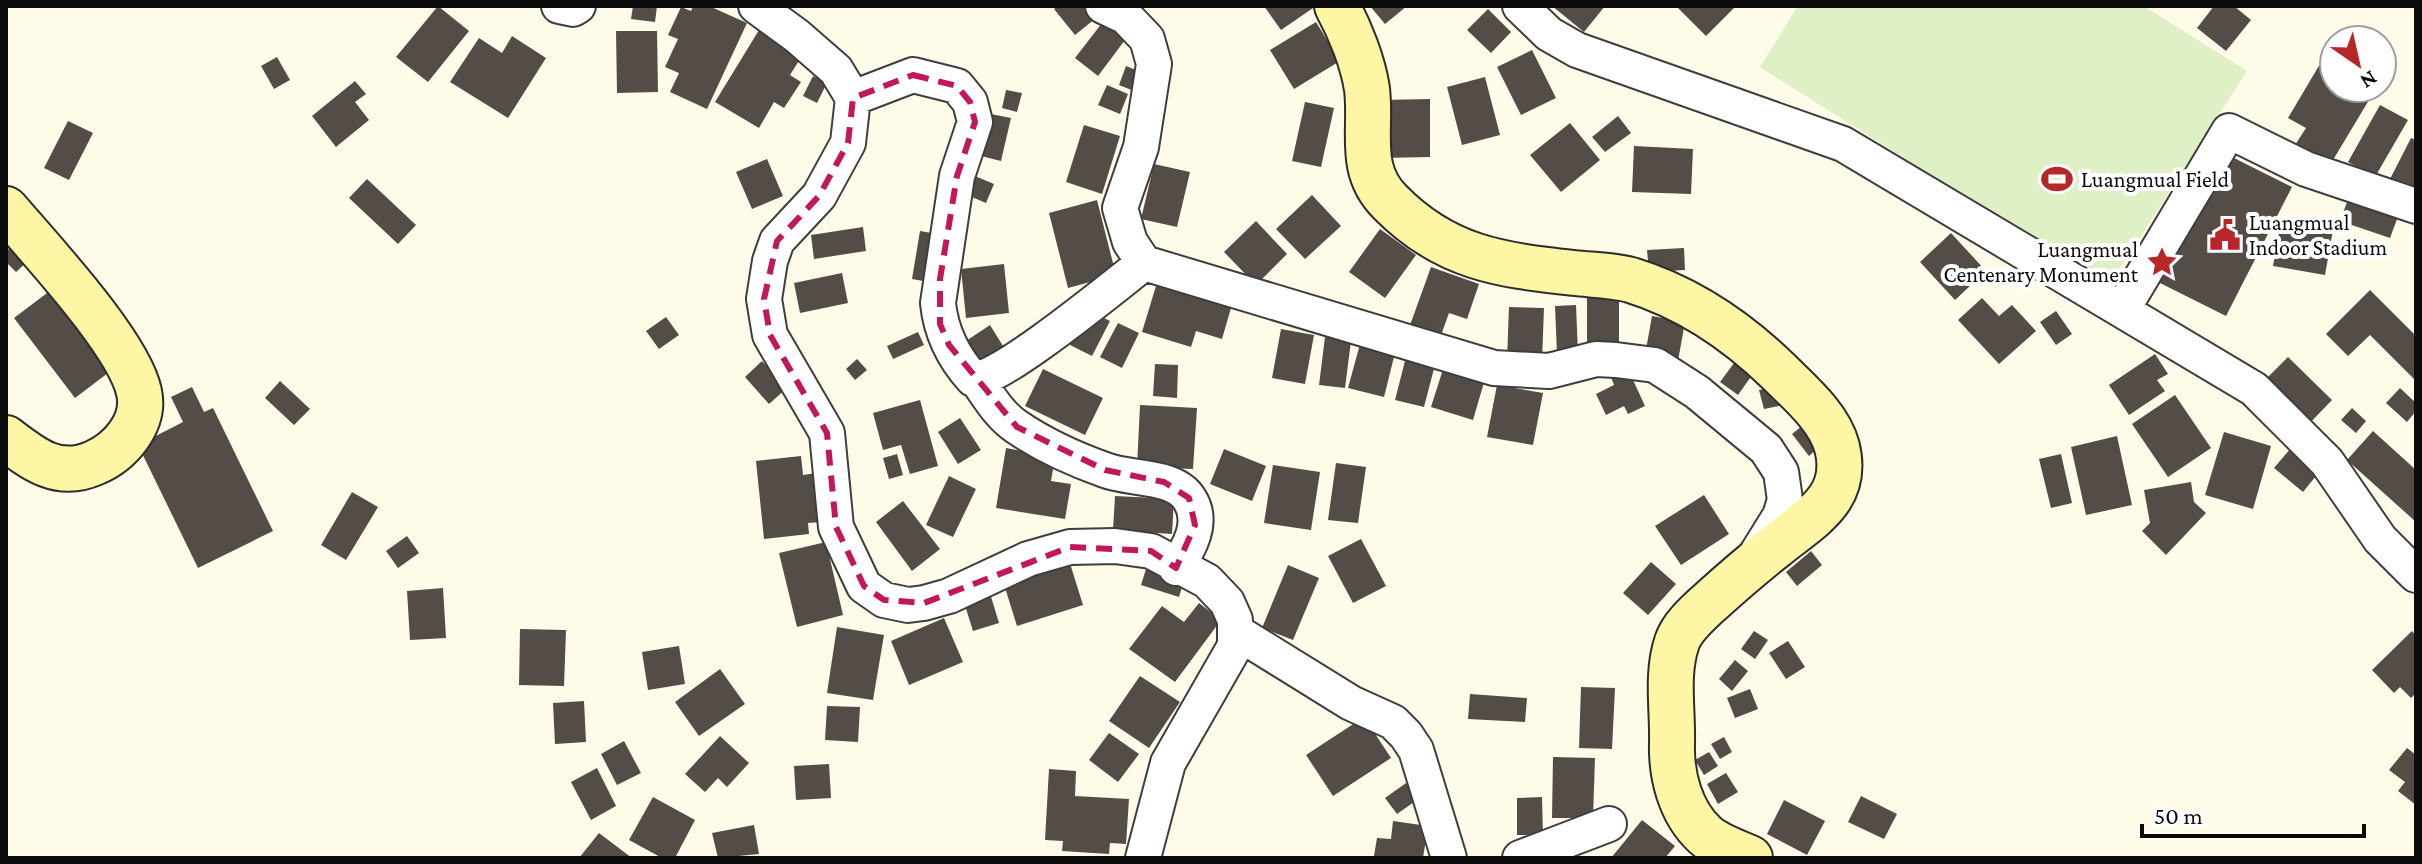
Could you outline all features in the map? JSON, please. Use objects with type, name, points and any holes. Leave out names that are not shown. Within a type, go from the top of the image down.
[{"type":"street","points":[[559,6],[573,9],[578,6]]},
{"type":"street","points":[[756,6],[836,70],[853,98],[848,143],[819,196],[777,241],[770,261],[764,299],[770,335],[827,433],[836,527],[864,586],[884,600],[908,605],[924,603],[949,596],[999,570],[1070,547],[1115,546],[1151,551],[1176,568],[1207,581],[1227,602],[1238,633],[1235,646],[1168,763],[1143,858]]},
{"type":"street","points":[[1103,6],[1126,17],[1147,39],[1154,64],[1141,147],[1120,208],[1130,242],[1144,263],[1494,368],[1549,371],[1596,359],[1655,365],[1697,392],[1738,425],[1766,449],[1781,472],[1785,500],[1780,516],[1748,569]]},
{"type":"street","points":[[1337,6],[1367,87],[1365,150],[1372,178],[1407,218],[1427,235],[1452,249],[1513,268],[1628,279],[1692,304],[1744,338],[1801,393],[1828,426],[1837,446],[1840,469],[1830,499],[1814,519],[1748,569],[1693,618],[1677,641],[1669,708],[1671,767],[1683,804],[1705,835],[1750,858]]},
{"type":"street","points":[[1520,6],[1549,34],[1589,55],[1843,144],[2254,389],[2327,462],[2380,539],[2416,575]]},
{"type":"street","points":[[853,98],[913,75],[957,86],[970,102],[975,122],[957,176],[938,303],[940,324],[949,345],[968,374],[977,380],[998,410],[1017,427],[1105,470],[1164,482],[1177,487],[1189,498],[1195,525],[1191,544],[1176,568]]},
{"type":"street","points":[[2122,310],[2229,131],[2306,169],[2416,206]]},
{"type":"street","points":[[6,209],[81,299],[126,361],[140,393],[138,417],[126,442],[94,463],[67,470],[40,465],[6,438]]},
{"type":"street","points":[[977,380],[1016,361],[1144,263]]},
{"type":"street","points":[[1238,633],[1351,703],[1393,722],[1406,735],[1416,750],[1449,858]]},
{"type":"street","points":[[1520,858],[1609,824]]},
{"type":"highlighted area","points":[[913,75],[957,86],[970,102],[975,122],[957,176],[940,279],[940,324],[949,345],[1017,427],[1105,470],[1164,482],[1189,498],[1195,525],[1176,568],[1151,551],[1070,547],[924,603],[884,600],[864,586],[836,527],[827,433],[770,335],[764,299],[777,241],[819,196],[848,143],[853,98]]},
{"type":"green space","name":"Luangmual Field","points":[[1798,6],[2144,6],[2247,71],[2108,287],[1760,67]]},
{"type":"building","points":[[438,6],[469,31],[428,82],[396,57]]},
{"type":"building","points":[[633,6],[657,6],[655,22],[631,19]]},
{"type":"building","points":[[693,6],[709,6],[747,23],[707,109],[670,92],[679,73],[665,67],[678,39],[668,35],[681,7],[691,11]]},
{"type":"building","points":[[1058,6],[1086,6],[1096,18],[1075,35],[1054,9]]},
{"type":"building","points":[[1264,6],[1316,6],[1281,30]]},
{"type":"building","points":[[1370,6],[1407,6],[1385,24]]},
{"type":"building","points":[[1552,6],[1605,6],[1584,32]]},
{"type":"building","points":[[1676,6],[1736,6],[1706,36]]},
{"type":"building","points":[[2214,6],[2234,6],[2251,20],[2226,51],[2197,28]]},
{"type":"building","points":[[1488,9],[1511,32],[1491,53],[1467,30]]},
{"type":"building","points":[[1316,22],[1340,61],[1294,89],[1270,50]]},
{"type":"building","points":[[1102,23],[1125,40],[1098,76],[1075,58]]},
{"type":"building","points":[[759,30],[802,56],[790,75],[801,82],[784,108],[774,102],[759,128],[715,102]]},
{"type":"building","points":[[616,31],[657,31],[658,92],[617,93]]},
{"type":"building","points":[[512,36],[546,58],[508,118],[450,82],[479,38],[502,53]]},
{"type":"building","points":[[1532,50],[1556,98],[1521,115],[1497,67]]},
{"type":"building","points":[[277,57],[290,80],[274,89],[261,66]]},
{"type":"building","points":[[1126,66],[1141,72],[1134,91],[1119,85]]},
{"type":"building","points":[[2318,67],[2318,104],[2367,104],[2330,165],[2295,145],[2306,128],[2288,118]]},
{"type":"building","points":[[813,76],[827,83],[817,103],[803,96]]},
{"type":"building","points":[[1485,77],[1500,135],[1462,145],[1447,87]]},
{"type":"building","points":[[355,81],[366,94],[355,102],[369,120],[336,147],[312,116]]},
{"type":"building","points":[[1107,85],[1128,94],[1120,114],[1098,105]]},
{"type":"building","points":[[1006,90],[1022,93],[1017,112],[1002,108]]},
{"type":"building","points":[[1430,99],[1430,157],[1381,158],[1381,100]]},
{"type":"building","points":[[1305,102],[1334,108],[1321,167],[1292,161]]},
{"type":"building","points":[[2380,105],[2408,120],[2375,177],[2348,162]]},
{"type":"building","points":[[991,114],[1011,118],[1001,161],[981,156]]},
{"type":"building","points":[[1618,116],[1631,133],[1605,152],[1592,137]]},
{"type":"building","points":[[68,121],[93,133],[69,180],[44,168]]},
{"type":"building","points":[[1570,123],[1600,160],[1561,192],[1530,155]]},
{"type":"building","points":[[1084,125],[1120,136],[1102,194],[1066,182]]},
{"type":"building","points":[[2411,138],[2416,140],[2416,198],[2388,183]]},
{"type":"building","points":[[1634,146],[1693,149],[1691,194],[1632,192]]},
{"type":"building","name":"Luangmual Indoor Stadium","points":[[2224,153],[2292,187],[2226,316],[2158,282]]},
{"type":"building","points":[[767,159],[783,196],[752,209],[736,172]]},
{"type":"building","points":[[1154,164],[1190,172],[1177,227],[1141,219]]},
{"type":"building","points":[[975,176],[994,184],[986,203],[967,195]]},
{"type":"building","points":[[367,179],[416,225],[398,244],[349,198]]},
{"type":"building","points":[[2350,194],[2400,211],[2390,238],[2340,221]]},
{"type":"building","points":[[1312,195],[1341,226],[1305,259],[1276,229]]},
{"type":"building","points":[[1097,200],[1116,275],[1068,288],[1049,213]]},
{"type":"building","points":[[1256,221],[1287,254],[1256,285],[1224,252]]},
{"type":"building","points":[[2281,221],[2333,230],[2325,275],[2273,266]]},
{"type":"building","points":[[863,227],[866,251],[814,259],[811,235]]},
{"type":"building","points":[[1380,229],[1416,255],[1385,298],[1349,272]]},
{"type":"building","points":[[920,231],[937,234],[929,282],[912,279]]},
{"type":"building","points":[[1951,233],[1986,271],[1955,300],[1920,262]]},
{"type":"building","points":[[14,244],[29,260],[16,272],[6,262],[6,252]]},
{"type":"building","points":[[1684,248],[1685,270],[1649,272],[1647,250]]},
{"type":"building","points":[[1004,264],[1009,313],[966,318],[961,269]]},
{"type":"building","points":[[1431,267],[1479,284],[1467,319],[1449,313],[1440,338],[1409,328]]},
{"type":"building","points":[[842,273],[848,303],[800,313],[794,283]]},
{"type":"building","points":[[1156,286],[1231,308],[1222,339],[1196,331],[1191,347],[1142,332]]},
{"type":"building","points":[[51,290],[112,370],[75,398],[14,318]]},
{"type":"building","points":[[2370,290],[2416,336],[2416,381],[2370,335],[2348,356],[2326,334]]},
{"type":"building","points":[[1587,296],[1619,296],[1619,347],[1587,347]]},
{"type":"building","points":[[1982,298],[1999,316],[2012,305],[2036,331],[1999,364],[1958,320]]},
{"type":"building","points":[[1576,305],[1578,353],[1557,354],[1555,306]]},
{"type":"building","points":[[1509,307],[1544,308],[1542,361],[1507,360]]},
{"type":"building","points":[[1088,310],[1110,321],[1092,356],[1070,345]]},
{"type":"building","points":[[2056,311],[2072,334],[2056,345],[2040,322]]},
{"type":"building","points":[[1652,316],[1685,322],[1678,361],[1645,355]]},
{"type":"building","points":[[666,317],[679,335],[659,349],[646,331]]},
{"type":"building","points":[[1118,323],[1139,333],[1122,368],[1100,357]]},
{"type":"building","points":[[990,325],[1008,354],[980,371],[963,343]]},
{"type":"building","points":[[1281,329],[1314,335],[1305,384],[1272,378]]},
{"type":"building","points":[[918,332],[924,345],[893,359],[887,346]]},
{"type":"building","points":[[1325,337],[1351,341],[1345,388],[1319,385]]},
{"type":"building","points":[[1360,344],[1395,353],[1384,397],[1348,388]]},
{"type":"building","points":[[1407,353],[1436,361],[1424,407],[1395,400]]},
{"type":"building","points":[[2155,354],[2168,374],[2157,380],[2165,391],[2129,415],[2109,385]]},
{"type":"building","points":[[2288,357],[2332,400],[2305,428],[2260,385]]},
{"type":"building","points":[[857,359],[867,370],[855,380],[846,369]]},
{"type":"building","points":[[1737,359],[1755,371],[1738,395],[1720,382]]},
{"type":"building","points":[[762,361],[787,388],[769,404],[745,377]]},
{"type":"building","points":[[1155,364],[1178,365],[1177,398],[1153,396]]},
{"type":"building","points":[[1444,366],[1485,379],[1473,420],[1431,407]]},
{"type":"building","points":[[1043,369],[1103,398],[1085,435],[1025,406]]},
{"type":"building","points":[[1628,369],[1645,406],[1628,414],[1624,406],[1606,415],[1596,394],[1614,385],[1611,377]]},
{"type":"building","points":[[280,381],[310,409],[294,425],[265,398]]},
{"type":"building","points":[[1497,385],[1543,393],[1533,445],[1487,437]]},
{"type":"building","points":[[1780,385],[1784,405],[1764,409],[1759,390]]},
{"type":"building","points":[[192,387],[204,412],[213,408],[273,531],[198,568],[138,445],[183,422],[171,397]]},
{"type":"building","points":[[2400,388],[2416,403],[2416,411],[2407,422],[2386,403]]},
{"type":"building","points":[[2175,395],[2211,448],[2168,477],[2132,424]]},
{"type":"building","points":[[920,400],[938,466],[910,474],[901,445],[883,450],[873,413]]},
{"type":"building","points":[[1140,405],[1197,408],[1193,469],[1137,467]]},
{"type":"building","points":[[2352,408],[2366,421],[2356,433],[2341,420]]},
{"type":"building","points":[[960,418],[981,450],[958,464],[938,432]]},
{"type":"building","points":[[1807,422],[1823,444],[1809,456],[1792,434]]},
{"type":"building","points":[[2373,431],[2416,470],[2416,522],[2347,460]]},
{"type":"building","points":[[2224,432],[2271,446],[2253,509],[2205,495]]},
{"type":"building","points":[[2117,436],[2132,505],[2086,515],[2071,447]]},
{"type":"building","points":[[1006,448],[1055,457],[1051,481],[1071,484],[1065,519],[996,508]]},
{"type":"building","points":[[2291,448],[2320,471],[2303,492],[2274,468]]},
{"type":"building","points":[[1224,449],[1266,466],[1252,501],[1210,484]]},
{"type":"building","points":[[897,454],[903,475],[889,479],[883,458]]},
{"type":"building","points":[[2061,454],[2072,503],[2051,508],[2039,459]]},
{"type":"building","points":[[801,456],[803,475],[817,473],[822,522],[808,523],[809,534],[764,539],[756,461]]},
{"type":"building","points":[[1336,463],[1366,467],[1358,523],[1328,520]]},
{"type":"building","points":[[1273,465],[1320,472],[1311,530],[1264,523]]},
{"type":"building","points":[[949,476],[976,489],[953,537],[926,525]]},
{"type":"building","points":[[2191,482],[2194,502],[2206,513],[2166,555],[2142,531],[2150,523],[2144,490]]},
{"type":"building","points":[[352,492],[378,507],[346,560],[321,545]]},
{"type":"building","points":[[1704,495],[1729,534],[1681,565],[1655,526]]},
{"type":"building","points":[[1115,496],[1174,499],[1172,534],[1113,530]]},
{"type":"building","points":[[903,501],[940,549],[912,571],[876,522]]},
{"type":"building","points":[[407,536],[419,553],[398,568],[386,551]]},
{"type":"building","points":[[1361,539],[1386,586],[1353,603],[1328,556]]},
{"type":"building","points":[[826,542],[843,615],[797,627],[779,553]]},
{"type":"building","points":[[1811,551],[1822,565],[1797,586],[1786,572]]},
{"type":"building","points":[[1068,557],[1083,605],[1017,626],[1002,578]]},
{"type":"building","points":[[1651,562],[1676,584],[1648,615],[1623,593]]},
{"type":"building","points":[[1288,565],[1319,578],[1293,640],[1262,628]]},
{"type":"building","points":[[1146,569],[1184,580],[1179,597],[1141,585]]},
{"type":"building","points":[[443,588],[446,638],[410,640],[407,591]]},
{"type":"building","points":[[989,590],[999,623],[973,631],[963,599]]},
{"type":"building","points":[[1199,603],[1221,620],[1175,682],[1129,649],[1162,606],[1184,622]]},
{"type":"building","points":[[944,618],[963,662],[909,685],[891,641]]},
{"type":"building","points":[[837,627],[884,635],[873,700],[827,693]]},
{"type":"building","points":[[520,629],[566,630],[564,686],[519,685]]},
{"type":"building","points":[[1754,631],[1768,640],[1755,659],[1741,649]]},
{"type":"building","points":[[2412,631],[2416,636],[2416,693],[2411,698],[2400,687],[2394,693],[2372,670]]},
{"type":"building","points":[[1788,641],[1805,667],[1786,679],[1769,653]]},
{"type":"building","points":[[679,646],[685,684],[648,690],[642,652]]},
{"type":"building","points":[[1735,660],[1748,671],[1732,691],[1719,679]]},
{"type":"building","points":[[720,669],[745,704],[699,736],[675,702]]},
{"type":"building","points":[[1140,676],[1180,702],[1149,748],[1109,721]]},
{"type":"building","points":[[1581,687],[1615,688],[1612,749],[1579,748]]},
{"type":"building","points":[[1750,689],[1758,709],[1735,718],[1727,698]]},
{"type":"building","points":[[1470,694],[1527,698],[1525,722],[1468,719]]},
{"type":"building","points":[[584,701],[586,742],[555,744],[553,703]]},
{"type":"building","points":[[827,706],[860,707],[858,742],[825,740]]},
{"type":"building","points":[[1364,717],[1391,758],[1333,796],[1306,755]]},
{"type":"building","points":[[1109,733],[1139,754],[1118,782],[1089,760]]},
{"type":"building","points":[[720,736],[749,763],[727,787],[718,778],[705,792],[685,774]]},
{"type":"building","points":[[1724,737],[1732,752],[1720,759],[1711,744]]},
{"type":"building","points":[[624,741],[641,773],[617,785],[601,754]]},
{"type":"building","points":[[2407,748],[2416,755],[2416,805],[2398,791],[2405,782],[2389,770]]},
{"type":"building","points":[[1709,752],[1718,766],[1704,775],[1695,760]]},
{"type":"building","points":[[1553,757],[1595,758],[1593,818],[1552,818]]},
{"type":"building","points":[[829,764],[831,798],[796,800],[794,766]]},
{"type":"building","points":[[597,768],[616,806],[591,820],[571,782]]},
{"type":"building","points":[[1049,769],[1076,771],[1075,796],[1129,799],[1126,844],[1110,843],[1109,854],[1062,851],[1063,841],[1045,840]]},
{"type":"building","points":[[1726,773],[1738,792],[1718,804],[1707,784]]},
{"type":"building","points":[[1406,783],[1417,800],[1397,814],[1385,798]]},
{"type":"building","points":[[1861,796],[1897,814],[1884,839],[1848,822]]},
{"type":"building","points":[[653,797],[695,820],[675,858],[662,858],[629,840]]},
{"type":"building","points":[[1542,797],[1543,835],[1517,835],[1517,798]]},
{"type":"building","points":[[1784,800],[1825,821],[1807,855],[1767,834]]},
{"type":"building","points":[[1642,820],[1675,846],[1665,858],[1611,858]]},
{"type":"building","points":[[1393,821],[1428,826],[1423,858],[1374,856],[1377,838],[1391,839]]},
{"type":"building","points":[[754,825],[759,854],[718,858],[712,833]]},
{"type":"building","points":[[599,833],[632,858],[579,858]]},
{"type":"place","name":"Luangmual Field","points":[[2057,179]]},
{"type":"place","name":"Luangmual Indoor Stadium","points":[[2225,235]]},
{"type":"place","name":"Luangmual Centenary Monument","points":[[2162,262]]}]
